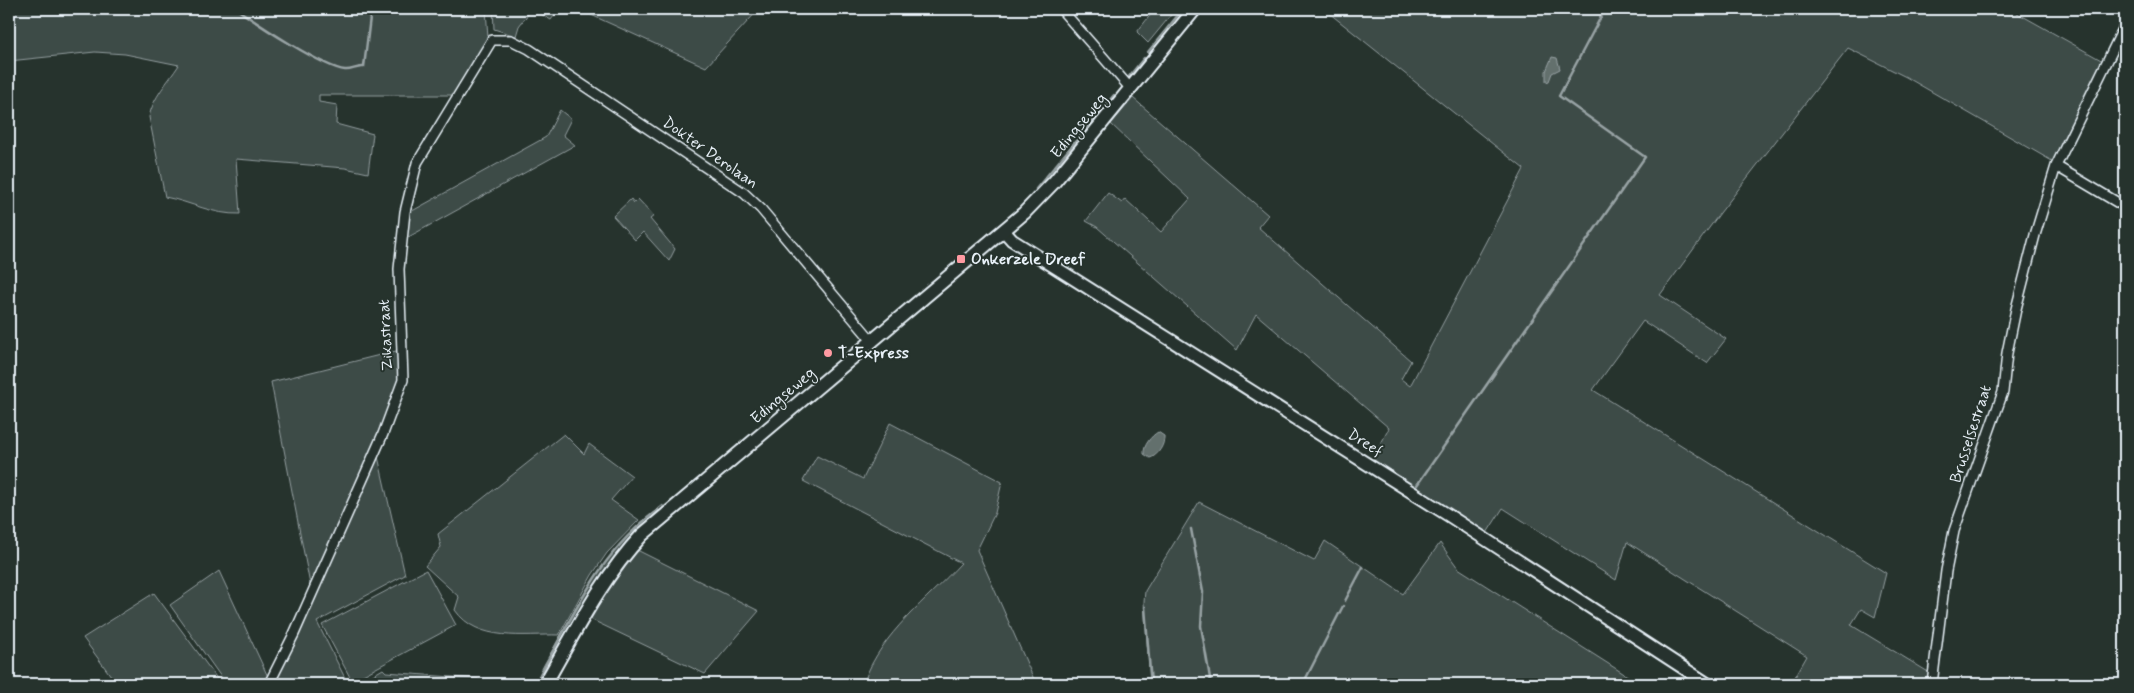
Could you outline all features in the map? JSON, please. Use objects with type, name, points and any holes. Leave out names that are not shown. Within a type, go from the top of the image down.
[{"type":"main road","name":"Edingseweg","points":[[545,684],[603,582],[623,555],[642,535],[1024,213],[1054,182],[1195,9]]},
{"type":"street","name":"Edingseweg","points":[[1060,9],[1130,88]]},
{"type":"street","name":"Brusselsestraat","points":[[1932,684],[1946,571],[1954,531],[2003,392],[2007,353],[2016,309],[2035,236],[2056,166],[2125,25]]},
{"type":"street","name":"Dokter Derolaan","points":[[492,40],[511,40],[530,49],[744,193],[761,209],[872,342]]},
{"type":"street","name":"Zikastraat","points":[[269,684],[294,634],[379,442],[403,380],[399,269],[404,212],[417,163],[492,40]]},
{"type":"street","points":[[2056,166],[2125,206]]},
{"type":"street","name":"Dreef","points":[[1004,231],[1012,240],[1440,510],[1708,684]]},
{"type":"shaded area","points":[[9,9],[486,9],[488,38],[484,48],[453,95],[319,95],[319,102],[337,105],[336,124],[373,134],[368,173],[345,168],[236,159],[240,214],[230,214],[165,197],[149,117],[157,96],[179,65],[125,54],[95,52],[9,61]]},
{"type":"shaded area","points":[[493,9],[532,9],[519,26],[516,36],[494,29]]},
{"type":"shaded area","points":[[532,9],[559,9],[551,20]]},
{"type":"shaded area","points":[[578,9],[759,9],[706,67]]},
{"type":"shaded area","points":[[1155,9],[1176,9],[1148,43],[1137,32]]},
{"type":"shaded area","points":[[1324,9],[2010,9],[2103,61],[2057,155],[2052,161],[1906,77],[1848,48],[1720,213],[1660,295],[1726,339],[1707,363],[1643,321],[1593,390],[1886,573],[1875,617],[1861,609],[1851,625],[1930,673],[1928,684],[1791,684],[1807,656],[1627,542],[1616,580],[1503,508],[1487,533],[1372,461],[1389,428],[1256,314],[1237,350],[1097,227],[1086,221],[1108,193],[1122,203],[1125,199],[1161,232],[1190,199],[1111,124],[1133,98],[1268,215],[1258,227],[1411,361],[1401,379],[1410,386],[1524,169]]},
{"type":"shaded area","points":[[1552,57],[1557,58],[1560,69],[1552,73],[1549,81],[1546,82],[1546,71]]},
{"type":"shaded area","points":[[560,110],[571,119],[563,135],[575,145],[403,240],[405,215],[546,137]]},
{"type":"shaded area","points":[[631,199],[634,203],[638,199],[654,216],[650,219],[675,249],[669,261],[643,232],[635,240],[613,216]]},
{"type":"shaded area","points":[[400,350],[401,377],[387,416],[311,590],[271,382]]},
{"type":"shaded area","points":[[890,423],[1002,482],[995,513],[977,550],[1036,684],[893,684],[864,682],[872,664],[893,633],[961,563],[803,481],[817,456],[863,479]]},
{"type":"shaded area","points":[[1158,432],[1164,436],[1163,443],[1158,452],[1150,458],[1144,454],[1145,448],[1150,439]]},
{"type":"shaded area","points":[[564,434],[584,454],[589,444],[632,476],[611,500],[639,520],[607,553],[592,575],[559,635],[502,634],[476,628],[465,621],[455,610],[459,597],[425,566],[441,547],[438,534]]},
{"type":"shaded area","points":[[377,452],[405,575],[317,622],[348,684],[272,684]]},
{"type":"shaded area","points":[[1199,502],[1314,561],[1325,541],[1403,594],[1440,543],[1458,568],[1640,684],[1150,684],[1144,602],[1145,591]]},
{"type":"shaded area","points":[[663,505],[663,510],[541,684],[535,684],[544,664],[605,563],[631,533]]},
{"type":"shaded area","points":[[637,550],[759,611],[705,674],[590,619],[617,573]]},
{"type":"shaded area","points":[[426,570],[456,625],[352,681],[322,625]]},
{"type":"shaded area","points":[[219,571],[269,679],[266,684],[226,684],[170,605]]},
{"type":"shaded area","points":[[154,593],[221,684],[117,684],[83,638]]},
{"type":"shaded area","points":[[383,669],[386,672],[478,679],[476,684],[362,684],[361,682]]},
{"type":"waterway","points":[[237,9],[307,54],[322,62],[345,70],[364,67],[371,9]]},
{"type":"waterway","points":[[1148,52],[1183,9]]},
{"type":"waterway","points":[[1417,485],[1645,157],[1559,96],[1605,9]]},
{"type":"waterway","points":[[1127,79],[1144,58]]},
{"type":"waterway","points":[[1036,189],[1114,95]]},
{"type":"waterway","points":[[539,677],[576,608],[604,565],[638,526],[658,510]]},
{"type":"waterway","points":[[1191,529],[1203,592],[1201,626],[1211,684]]},
{"type":"waterway","points":[[1345,601],[1363,567]]},
{"type":"waterway","points":[[1303,684],[1343,606]]},
{"type":"waterway","points":[[1145,607],[1151,684]]},
{"type":"place","name":"Onkerzele Dreef","points":[[961,259]]},
{"type":"place","name":"T-Express","points":[[828,353]]}]
